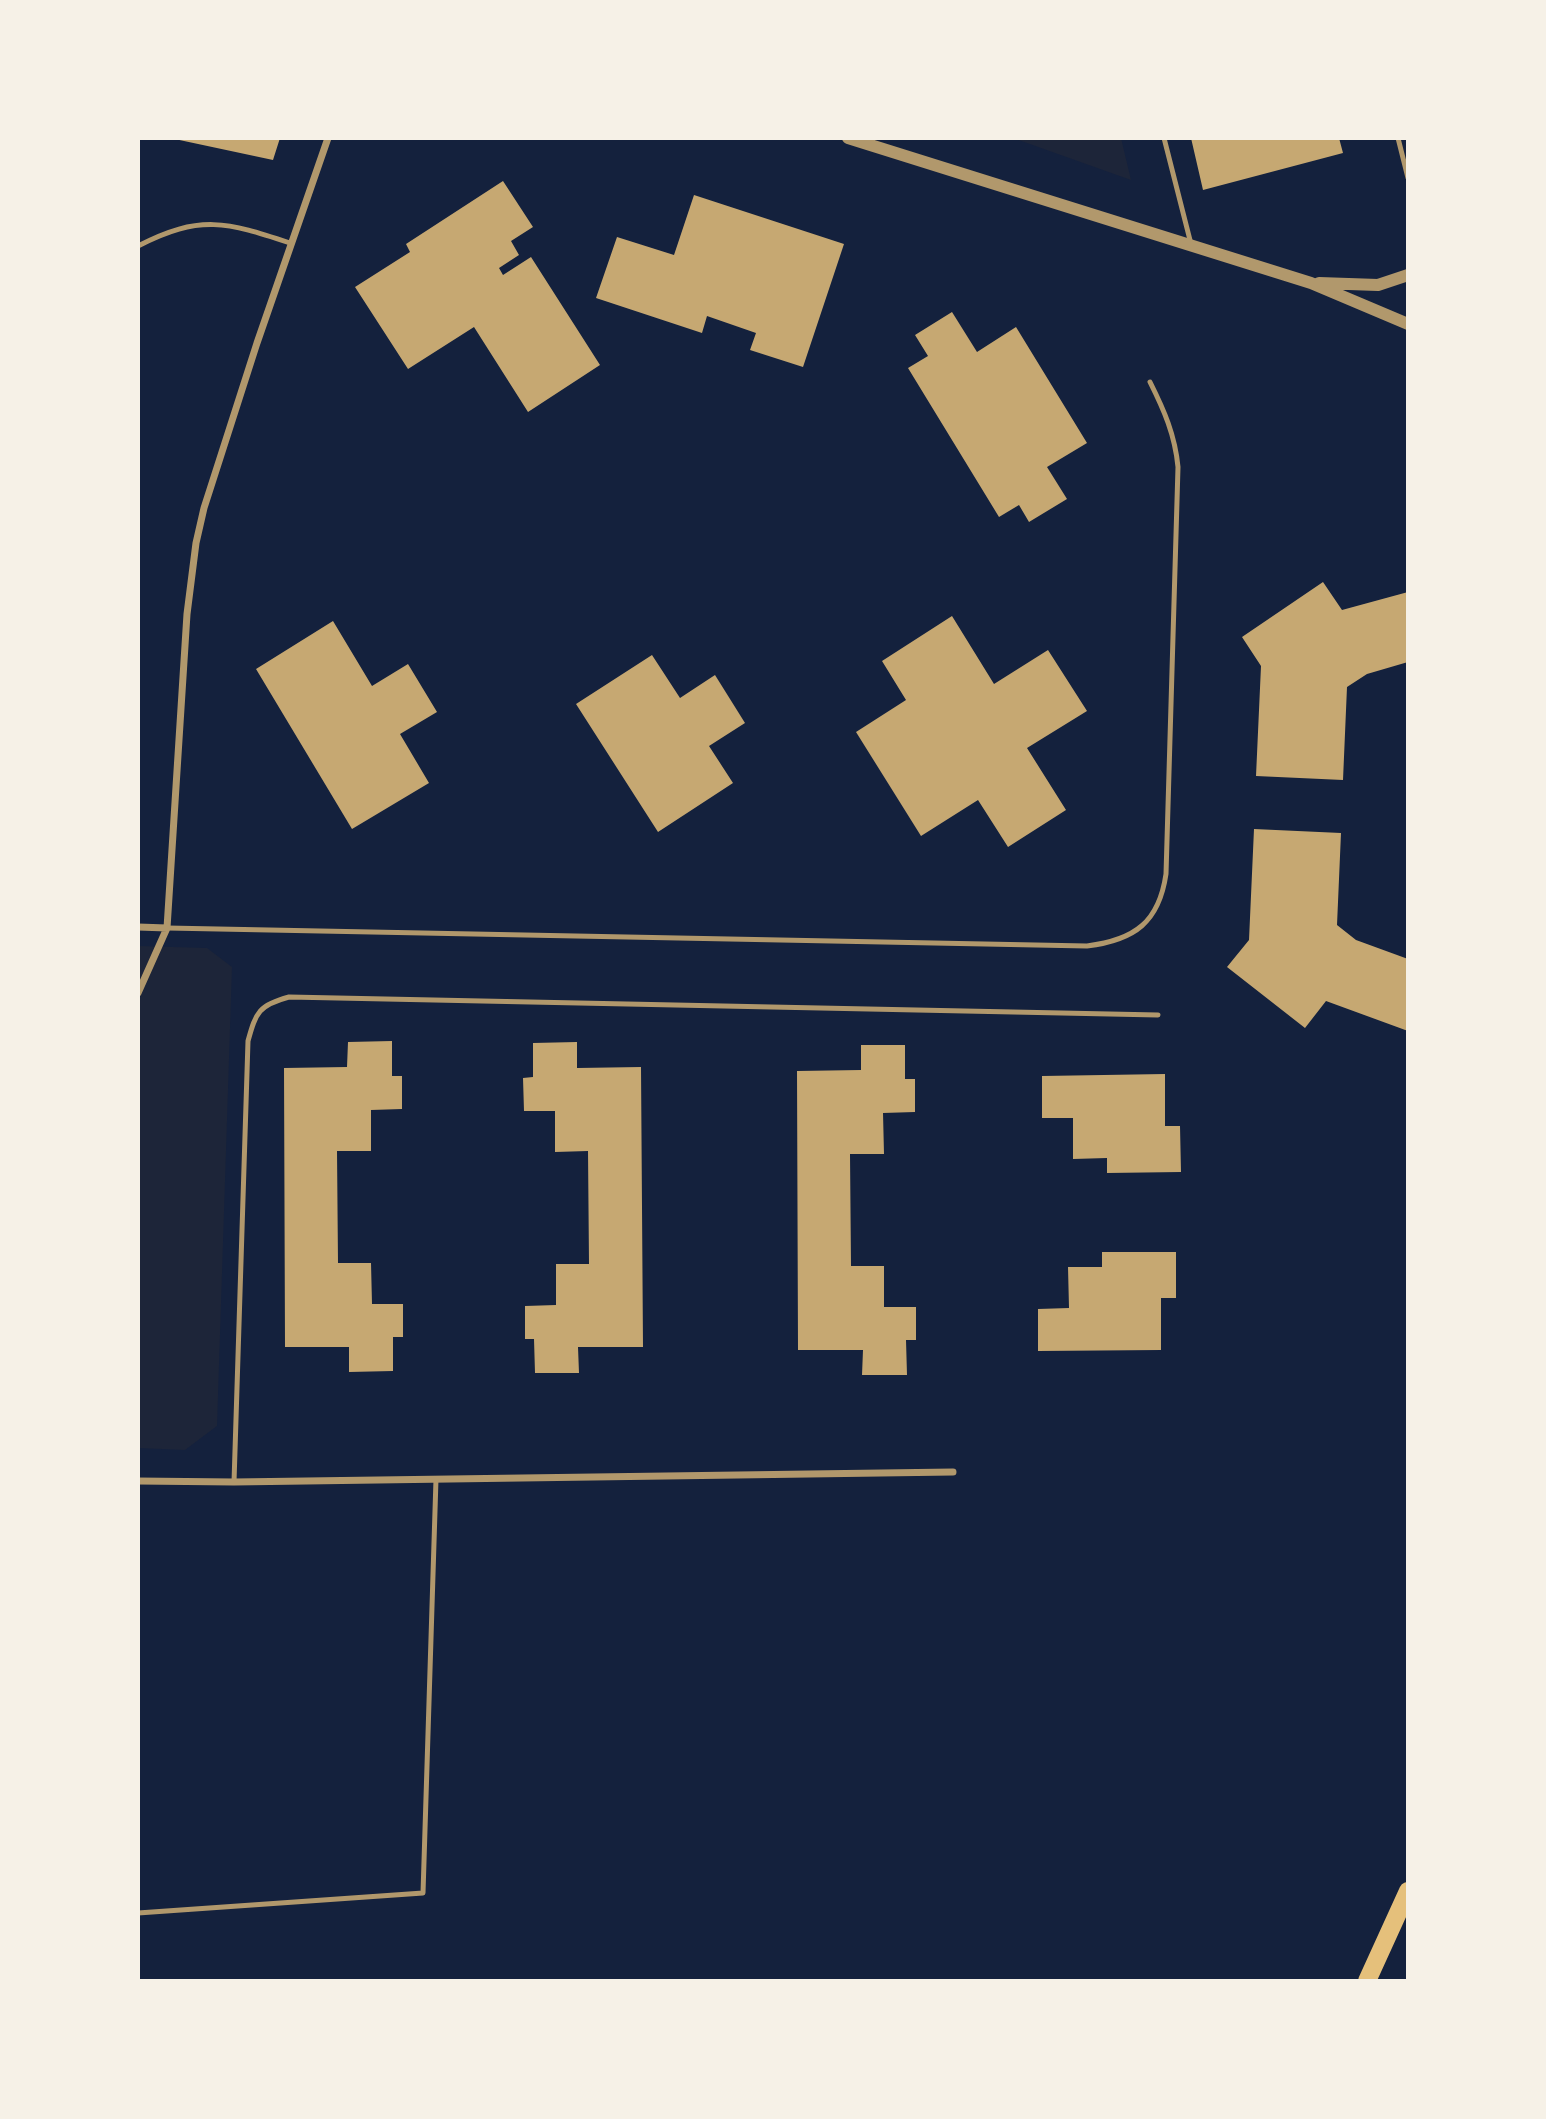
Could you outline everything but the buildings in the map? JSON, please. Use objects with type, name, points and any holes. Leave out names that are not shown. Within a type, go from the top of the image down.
[{"type":"main road","points":[[1367,1981],[1408,1891]]},
{"type":"street","points":[[138,993],[167,928],[187,614],[196,543],[222,450],[290,243],[328,138]]},
{"type":"street","points":[[848,138],[1311,283],[1408,324]]},
{"type":"street","points":[[1311,283],[1378,285],[1408,275]]},
{"type":"street","points":[[138,927],[167,928]]},
{"type":"street","points":[[138,1481],[953,1472]]},
{"type":"lane","points":[[1164,138],[1192,245]]},
{"type":"lane","points":[[1398,138],[1408,178]]},
{"type":"lane","points":[[138,246],[189,225],[232,226],[290,243]]},
{"type":"lane","points":[[167,928],[1087,946],[1106,944],[1127,936],[1142,926],[1155,912],[1163,894],[1166,874],[1178,467],[1169,421],[1150,382]]},
{"type":"lane","points":[[234,1482],[248,1041],[254,1020],[267,1003],[289,997],[303,997],[1158,1015]]},
{"type":"lane","points":[[138,1913],[423,1893],[436,1479]]},
{"type":"shaded area","points":[[1013,138],[1121,138],[1131,180]]},
{"type":"shaded area","points":[[138,946],[207,948],[232,967],[217,1426],[185,1450],[138,1448]]}]
